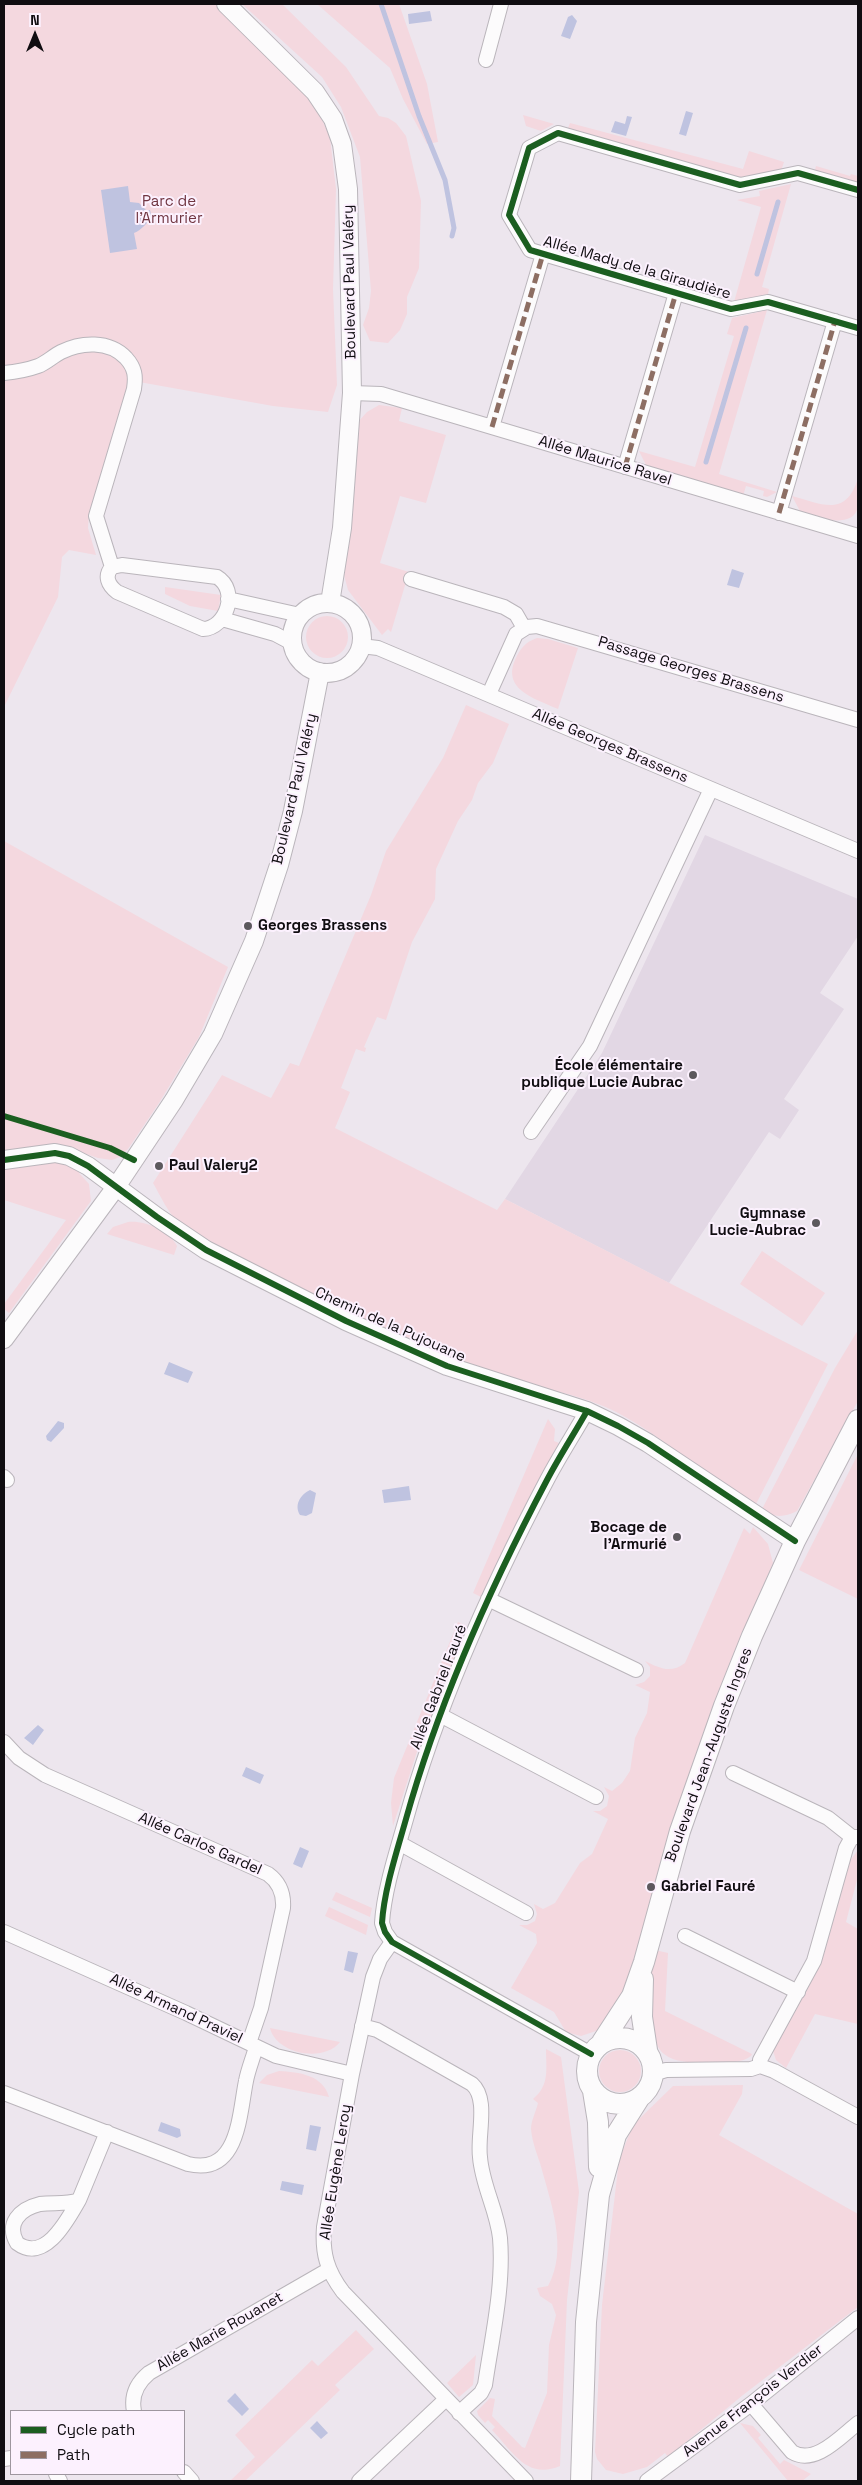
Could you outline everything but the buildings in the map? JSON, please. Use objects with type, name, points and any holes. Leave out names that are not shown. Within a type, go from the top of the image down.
[{"type":"main road","name":"Boulevard Jean-Auguste Ingres","points":[[596,2048],[632,1996],[644,1962],[677,1840],[720,1715],[795,1541],[858,1420]]},
{"type":"main road","name":"Boulevard Jean-Auguste Ingres","points":[[644,1962],[641,1999],[647,2050]]},
{"type":"main road","points":[[582,2481],[586,2322],[600,2191],[600,2140],[593,2090],[586,2073],[596,2048],[618,2037],[626,2038],[634,2040],[647,2050],[651,2058],[653,2074],[649,2087],[616,2135],[600,2191]]},
{"type":"main road","points":[[593,2090],[602,2099],[614,2104],[628,2103],[640,2098]]},
{"type":"street","name":"Boulevard Paul Valéry","points":[[226,4],[315,92],[333,119],[340,135],[348,189],[352,392],[342,528],[330,603]]},
{"type":"street","points":[[486,60],[501,4]]},
{"type":"street","name":"Allée Mady de la Giraudière","points":[[858,190],[798,173],[740,185],[556,133],[529,148],[509,215],[528,249],[543,254],[731,309],[772,303],[858,328]]},
{"type":"street","name":"Allée Mady de la Giraudière","points":[[492,427],[543,254]]},
{"type":"street","name":"Allée Mady de la Giraudière","points":[[625,467],[676,293]]},
{"type":"street","points":[[779,513],[835,321]]},
{"type":"street","points":[[4,373],[33,368],[62,351],[83,345],[99,345],[112,348],[123,354],[133,365],[136,374],[134,390],[96,516],[112,567],[108,579],[112,588],[117,592],[203,629],[215,626],[222,619],[228,599],[226,585],[217,577],[126,566],[112,567]]},
{"type":"street","name":"Allée Maurice Ravel","points":[[352,392],[381,394],[779,513],[858,533]]},
{"type":"street","points":[[411,579],[511,610],[516,614],[524,628],[514,638],[489,694]]},
{"type":"street","points":[[228,599],[300,615]]},
{"type":"street","points":[[330,603],[344,608],[356,617],[361,631],[361,646],[356,658],[346,667],[334,672],[320,672],[301,662],[292,643],[293,628],[300,615],[314,606],[330,603]]},
{"type":"street","points":[[222,619],[275,634],[292,643]]},
{"type":"street","name":"Passage Georges Brassens","points":[[524,628],[532,626],[549,628],[858,720]]},
{"type":"street","name":"Allée Georges Brassens","points":[[361,646],[378,648],[858,851]]},
{"type":"street","name":"Boulevard Paul Valéry","points":[[4,1339],[116,1186],[174,1100],[205,1048],[254,941],[288,834],[320,672]]},
{"type":"street","points":[[531,1132],[590,1046],[711,789]]},
{"type":"street","name":"Chemin de la Pujouane","points":[[4,1160],[55,1153],[69,1156],[88,1166],[206,1250],[381,1338],[447,1366],[586,1411],[648,1443],[786,1538],[795,1541]]},
{"type":"street","name":"Allée Gabriel Fauré","points":[[392,1942],[384,1932],[382,1918],[399,1843],[416,1781],[440,1715],[488,1599],[548,1478],[586,1411]]},
{"type":"street","points":[[488,1599],[636,1670]]},
{"type":"street","name":"Allée Gabriel Fauré","points":[[440,1715],[596,1797]]},
{"type":"street","name":"Allée Carlos Gardel","points":[[4,1742],[19,1758],[45,1775],[268,1874],[276,1881],[282,1893],[283,1908],[253,2045]]},
{"type":"street","points":[[733,1773],[828,1818],[855,1837],[846,1848],[818,1949],[798,1992],[760,2060],[760,2066]]},
{"type":"street","points":[[399,1843],[526,1913]]},
{"type":"street","name":"Allée Armand Praviel","points":[[4,1932],[287,2060],[352,2074]]},
{"type":"street","points":[[685,1936],[798,1992]]},
{"type":"street","points":[[392,1942],[596,2048]]},
{"type":"street","name":"Allée Eugène Leroy","points":[[392,1942],[376,1968],[362,2026],[324,2227],[324,2255],[328,2270],[343,2292],[526,2481]]},
{"type":"street","points":[[362,2026],[376,2030],[472,2084],[481,2096],[480,2157],[483,2176],[498,2222],[501,2254],[484,2385],[480,2393],[459,2413]]},
{"type":"street","points":[[4,2093],[188,2164],[202,2166],[216,2161],[227,2153],[234,2140],[253,2045]]},
{"type":"street","points":[[653,2074],[666,2070],[751,2069],[760,2066],[774,2071],[858,2117]]},
{"type":"street","points":[[78,2200],[66,2205],[40,2204],[20,2214],[14,2221],[12,2230],[17,2243],[25,2248],[35,2248],[55,2238],[78,2200],[107,2132]]},
{"type":"street","name":"Allée Marie Rouanet","points":[[134,2410],[135,2394],[139,2384],[149,2373],[328,2270]]},
{"type":"street","name":"Avenue François Verdier","points":[[647,2481],[751,2404],[858,2318]]},
{"type":"street","points":[[359,2481],[446,2399]]},
{"type":"street","points":[[751,2404],[785,2444],[798,2455],[809,2455],[822,2451],[858,2423]]},
{"type":"shaded area","name":"École élémentaire publique Lucie Aubrac","points":[[705,835],[858,899],[858,936],[820,993],[844,1009],[784,1099],[799,1110],[780,1139],[769,1132],[669,1283],[505,1199],[602,1053]]},
{"type":"green space","name":"Parc de l'Armurier","points":[[4,4],[217,4],[283,65],[318,110],[330,138],[336,189],[333,289],[337,385],[328,412],[273,406],[128,380],[128,390],[89,514],[88,528],[96,555],[69,550],[62,557],[58,597],[4,707]]},
{"type":"green space","points":[[242,4],[282,4],[346,67],[379,116],[388,118],[396,123],[406,136],[421,201],[419,268],[407,297],[407,314],[400,330],[388,343],[370,341],[363,325],[369,308],[371,291],[360,157],[341,107],[322,77]]},
{"type":"green space","points":[[317,4],[399,4],[427,84],[438,142],[427,144],[403,99],[390,68]]},
{"type":"green space","points":[[523,115],[554,124],[541,131],[526,126]]},
{"type":"green space","points":[[570,123],[743,169],[749,151],[784,162],[781,171],[743,179],[568,128]]},
{"type":"green space","points":[[816,166],[850,176],[851,174],[858,176],[858,183],[815,170]]},
{"type":"green space","points":[[791,184],[762,287],[769,289],[768,294],[734,302],[761,207],[737,200],[760,196],[759,191]]},
{"type":"green space","points":[[767,310],[719,474],[777,492],[767,497],[763,496],[764,491],[746,486],[743,496],[647,467],[639,451],[695,467],[734,336],[727,334],[732,318]]},
{"type":"green space","points":[[379,405],[402,408],[399,421],[446,435],[426,503],[400,496],[380,563],[409,572],[391,632],[388,629],[382,635],[348,590],[344,575],[358,422],[367,412]]},
{"type":"green space","points":[[858,478],[859,496],[855,514],[842,520],[824,519],[801,513],[792,496],[823,504],[832,505],[840,503],[847,499],[853,491]]},
{"type":"green space","points":[[165,587],[221,595],[218,611],[190,606],[165,594]]},
{"type":"green space","points":[[327,616],[342,622],[348,637],[342,652],[327,658],[312,652],[306,637],[312,622]]},
{"type":"green space","points":[[537,638],[548,639],[578,648],[558,709],[523,692],[513,679],[512,670],[519,652],[523,646]]},
{"type":"green space","points":[[466,705],[509,724],[493,763],[478,783],[472,800],[458,821],[436,869],[435,899],[412,942],[386,1020],[377,1017],[364,1047],[366,1048],[365,1052],[356,1049],[341,1088],[350,1092],[335,1128],[497,1210],[505,1199],[828,1364],[755,1506],[636,1423],[604,1406],[446,1358],[365,1322],[218,1248],[192,1233],[176,1220],[168,1210],[153,1183],[222,1075],[271,1098],[290,1063],[299,1066],[371,895],[386,851],[443,758]]},
{"type":"green space","points":[[4,841],[228,967],[199,1037],[159,1103],[128,1149],[120,1157],[112,1160],[98,1158],[56,1144],[4,1152]]},
{"type":"green space","points":[[58,1160],[81,1170],[79,1173],[89,1184],[91,1201],[9,1313],[4,1309],[4,1304],[66,1220],[4,1200],[4,1168]]},
{"type":"green space","points":[[128,1222],[148,1224],[168,1235],[177,1246],[174,1255],[107,1234],[113,1227]]},
{"type":"green space","points":[[762,1251],[825,1293],[802,1326],[740,1284]]},
{"type":"green space","points":[[858,1330],[858,1401],[797,1511],[779,1516],[761,1511],[835,1368]]},
{"type":"green space","points":[[548,1419],[555,1429],[554,1441],[559,1443],[534,1489],[481,1597],[473,1593]]},
{"type":"green space","points":[[858,1454],[858,1599],[799,1570]]},
{"type":"green space","points":[[753,1527],[768,1544],[773,1563],[705,1729],[671,1831],[628,1985],[602,2029],[581,2036],[566,2032],[554,2012],[511,1988],[537,1943],[536,1934],[519,1925],[527,1925],[535,1921],[537,1914],[534,1904],[543,1909],[555,1903],[580,1863],[592,1854],[608,1819],[593,1811],[600,1811],[607,1806],[609,1796],[604,1787],[612,1791],[622,1783],[630,1771],[635,1738],[647,1713],[650,1692],[635,1685],[644,1682],[650,1676],[650,1667],[645,1661],[665,1669],[675,1668],[685,1663],[744,1528],[750,1534]]},
{"type":"green space","points":[[458,1622],[467,1626],[428,1731],[424,1730],[393,1826],[391,1803],[394,1778]]},
{"type":"green space","points":[[858,1850],[858,1876],[846,1922],[858,1929],[858,2024],[815,2014],[786,2068],[776,2060],[773,2051],[822,1959],[849,1862]]},
{"type":"green space","points":[[336,1892],[372,1908],[370,1917],[332,1900]]},
{"type":"green space","points":[[329,1907],[368,1925],[366,1935],[325,1916]]},
{"type":"green space","points":[[655,1950],[668,1953],[665,2011],[752,2054],[751,2056],[735,2062],[706,2063],[678,2060],[662,2052],[657,2044],[652,2023],[651,1986]]},
{"type":"green space","points":[[270,2028],[340,2042],[333,2048],[323,2052],[301,2053],[281,2044],[274,2037]]},
{"type":"green space","points":[[546,2049],[561,2057],[579,2192],[567,2300],[560,2466],[538,2469],[530,2467],[514,2455],[492,2430],[495,2427],[488,2420],[485,2423],[477,2411],[490,2398],[495,2399],[492,2416],[525,2448],[547,2393],[549,2345],[556,2315],[552,2304],[540,2296],[537,2288],[548,2286],[554,2272],[557,2256],[556,2224],[531,2129],[538,2103],[533,2099],[545,2082]]},
{"type":"green space","points":[[620,2050],[635,2056],[641,2071],[635,2086],[620,2092],[605,2086],[599,2071],[605,2056]]},
{"type":"green space","points":[[279,2071],[294,2072],[316,2079],[326,2090],[329,2097],[259,2083],[267,2075]]},
{"type":"green space","points":[[743,2085],[742,2094],[719,2135],[858,2214],[858,2307],[743,2395],[668,2457],[665,2453],[647,2467],[623,2474],[606,2470],[597,2459],[595,2452],[602,2305],[619,2160],[633,2125],[673,2086]]},
{"type":"green space","points":[[356,2330],[374,2349],[335,2385],[340,2390],[245,2481],[230,2481],[255,2457],[235,2435],[312,2360],[318,2366]]},
{"type":"green space","points":[[476,2355],[473,2385],[459,2397],[447,2383]]},
{"type":"green space","points":[[740,2423],[753,2426],[761,2435],[758,2438],[780,2464],[784,2460],[811,2474],[802,2481],[788,2481]]},
{"type":"water","points":[[430,11],[432,21],[409,24],[408,14]]},
{"type":"water","points":[[572,15],[577,21],[570,39],[561,36],[568,17]]},
{"type":"water","points":[[686,111],[693,113],[686,136],[679,134]]},
{"type":"water","points":[[627,116],[632,117],[626,136],[611,132],[615,121],[625,124]]},
{"type":"water","points":[[128,186],[130,202],[139,203],[146,210],[150,210],[152,218],[134,233],[137,249],[110,253],[101,190]]},
{"type":"water","points":[[732,569],[744,573],[739,588],[727,585]]},
{"type":"water","points":[[169,1362],[193,1372],[188,1383],[164,1374]]},
{"type":"water","points":[[58,1421],[64,1423],[64,1428],[51,1442],[47,1440],[46,1436]]},
{"type":"water","points":[[409,1486],[411,1500],[384,1503],[382,1490]]},
{"type":"water","points":[[310,1490],[316,1493],[312,1513],[306,1516],[300,1515],[298,1511],[299,1501]]},
{"type":"water","points":[[38,1725],[44,1730],[33,1745],[24,1738]]},
{"type":"water","points":[[246,1767],[264,1775],[260,1784],[242,1776]]},
{"type":"water","points":[[300,1847],[309,1851],[302,1868],[293,1864]]},
{"type":"water","points":[[348,1951],[358,1953],[353,1973],[344,1970]]},
{"type":"water","points":[[161,2122],[180,2129],[181,2136],[177,2138],[158,2131]]},
{"type":"water","points":[[310,2125],[321,2127],[316,2151],[306,2149]]},
{"type":"water","points":[[282,2181],[304,2185],[302,2195],[280,2190]]},
{"type":"water","points":[[235,2393],[249,2409],[242,2416],[227,2401]]},
{"type":"water","points":[[317,2421],[328,2433],[321,2439],[310,2428]]},
{"type":"waterway","points":[[381,4],[419,116],[445,180],[454,228],[452,236]]},
{"type":"waterway","points":[[757,274],[778,202]]},
{"type":"waterway","points":[[706,462],[746,328]]},
{"type":"marked path","points":[[492,427],[543,254]]},
{"type":"marked path","points":[[625,467],[676,293]]},
{"type":"marked path","points":[[779,513],[835,321]]},
{"type":"cycle path","points":[[858,190],[798,173],[740,185],[558,133],[529,148],[509,215],[530,250],[731,309],[768,302],[858,328]]},
{"type":"cycle path","points":[[4,1116],[110,1148],[134,1160]]},
{"type":"cycle path","points":[[4,1160],[55,1153],[69,1156],[88,1166],[157,1217],[206,1250],[346,1321],[447,1366],[587,1411],[618,1426],[648,1443],[795,1541]]},
{"type":"cycle path","points":[[587,1411],[552,1471],[526,1521],[486,1604],[450,1688],[419,1775],[395,1857],[388,1884],[382,1923],[385,1932],[392,1942],[591,2054]]},
{"type":"place","name":"Georges Brassens","points":[[248,926]]},
{"type":"place","name":"École élémentaire publique Lucie Aubrac","points":[[693,1075]]},
{"type":"place","name":"Paul Valery2","points":[[159,1166]]},
{"type":"place","name":"Gymnase Lucie-Aubrac","points":[[816,1223]]},
{"type":"place","name":"Bocage de l'Armurié","points":[[677,1537]]},
{"type":"place","name":"Gabriel Fauré","points":[[651,1887]]}]
